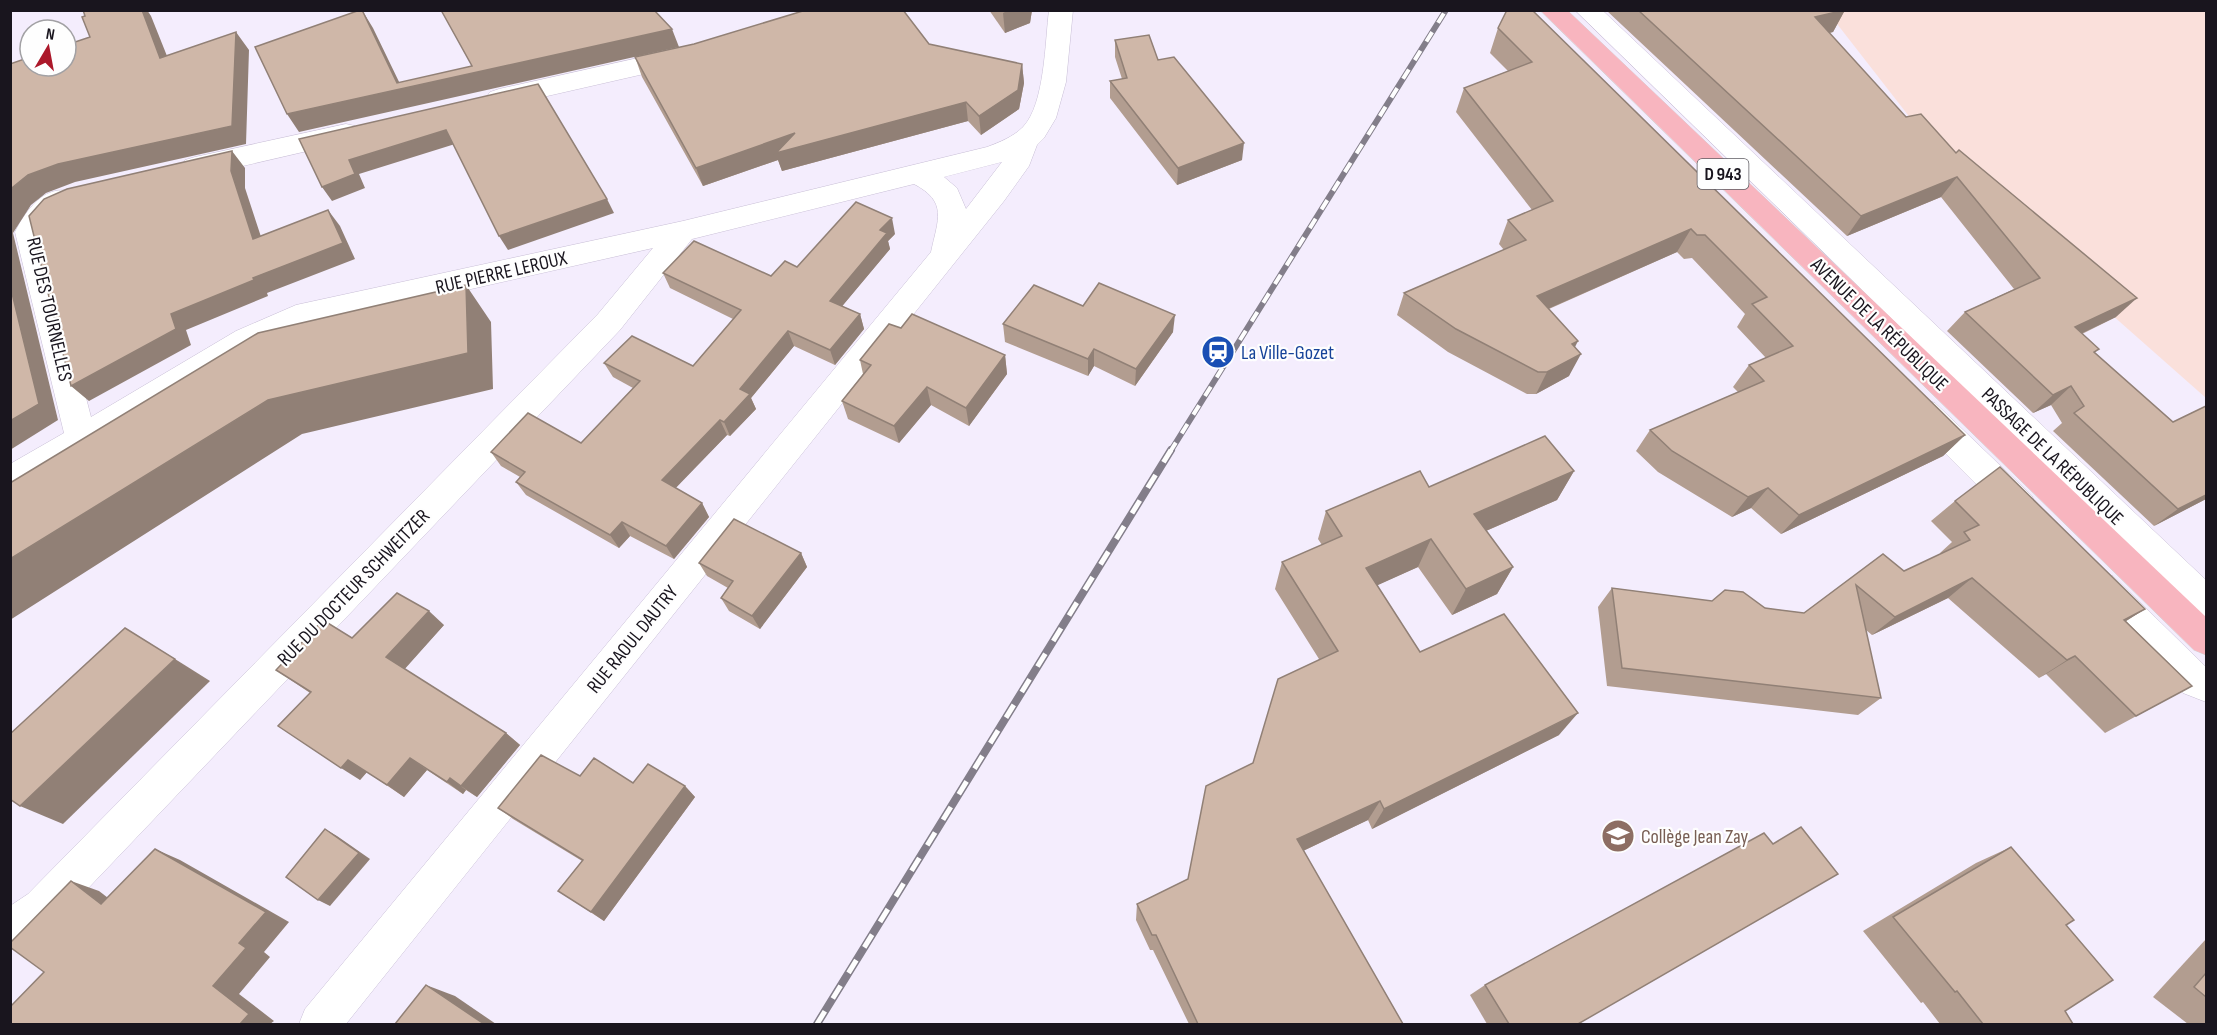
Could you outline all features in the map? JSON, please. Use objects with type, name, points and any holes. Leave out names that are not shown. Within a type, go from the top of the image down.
[{"type":"main road","name":"AVENUE DE LA RÉPUBLIQUE","points":[[1540,16],[1893,337],[2206,639]]},
{"type":"street","name":"RUE RAOUL DAUTRY","points":[[320,1024],[1013,168],[1019,159],[1024,142],[1038,127],[1048,106],[1061,10]]},
{"type":"street","name":"PASSAGE DE LA RÉPUBLIQUE","points":[[1587,10],[2206,602]]},
{"type":"street","points":[[1540,16],[1679,171]]},
{"type":"street","points":[[469,105],[711,49]]},
{"type":"street","points":[[169,173],[365,129]]},
{"type":"street","name":"RUE PIERRE LEROUX","points":[[10,481],[247,339],[296,317],[683,231],[993,155],[1024,142]]},
{"type":"street","points":[[915,173],[940,185],[951,201],[952,217],[945,254]]},
{"type":"street","name":"RUE DES TOURNELLES","points":[[81,439],[29,232],[36,217],[47,206],[88,192]]},
{"type":"street","name":"RUE DU DOCTEUR SCHWEITZER","points":[[10,930],[42,908],[601,331],[683,231]]},
{"type":"street","points":[[1907,394],[2043,530]]},
{"type":"street","points":[[2086,572],[2196,681],[2206,686]]},
{"type":"shaded area","points":[[1827,11],[2206,11],[2206,398],[1957,178]]},
{"type":"building","points":[[83,10],[142,10],[160,58],[236,32],[232,126],[58,164],[28,175],[10,190],[10,64],[18,61],[18,78],[78,78],[78,41],[90,37],[82,17],[85,16]]},
{"type":"building","points":[[360,10],[397,83],[472,66],[441,10],[654,10],[672,29],[287,114],[255,47]]},
{"type":"building","points":[[806,10],[903,10],[929,44],[1022,64],[1018,90],[979,116],[966,102],[776,153],[795,133],[696,168],[635,57],[694,44]]},
{"type":"building","points":[[1507,10],[1532,10],[1965,435],[1799,515],[1768,488],[1748,497],[1672,451],[1650,430],[1764,381],[1749,365],[1793,346],[1752,304],[1767,297],[1705,235],[1697,235],[1691,229],[1537,296],[1578,341],[1572,344],[1581,354],[1547,372],[1538,372],[1456,329],[1404,293],[1526,240],[1508,220],[1553,201],[1464,88],[1532,62],[1498,28]]},
{"type":"building","points":[[1638,10],[1845,10],[1815,17],[1906,117],[1921,114],[1956,153],[1959,150],[2137,298],[2075,327],[2099,349],[2094,352],[2173,422],[2206,406],[2206,495],[2178,509],[2074,413],[2084,406],[2071,386],[2053,395],[1965,312],[2040,278],[1957,177],[1861,216]]},
{"type":"building","points":[[1149,35],[1158,60],[1174,57],[1244,143],[1178,168],[1110,81],[1127,78],[1115,40]]},
{"type":"building","points":[[538,84],[607,199],[499,236],[446,130],[349,160],[355,174],[322,187],[299,139]]},
{"type":"building","points":[[232,151],[231,171],[253,239],[328,210],[343,243],[253,278],[254,280],[171,314],[176,329],[71,386],[29,216],[44,199],[67,189]]},
{"type":"building","points":[[856,202],[892,218],[880,230],[887,233],[830,301],[860,314],[830,350],[788,331],[740,389],[750,394],[724,422],[720,420],[662,480],[702,503],[666,546],[622,522],[610,535],[516,482],[525,472],[491,452],[528,413],[581,443],[640,381],[604,363],[632,336],[693,366],[741,310],[663,273],[694,241],[771,276],[785,261],[797,267]]},
{"type":"building","points":[[1099,283],[1175,315],[1136,369],[1094,349],[1088,359],[1003,324],[1034,285],[1083,306]]},
{"type":"building","points":[[10,285],[39,404],[10,421]]},
{"type":"building","points":[[466,285],[468,353],[268,400],[10,559],[10,483],[258,333]]},
{"type":"building","points":[[912,314],[1005,355],[966,408],[927,387],[894,426],[842,401],[871,365],[860,360],[889,324],[901,328]]},
{"type":"building","points":[[1545,436],[1574,471],[1474,514],[1513,567],[1466,589],[1431,539],[1366,568],[1420,652],[1504,614],[1578,713],[1384,809],[1380,801],[1297,839],[1403,1024],[1198,1024],[1156,935],[1152,935],[1137,904],[1188,879],[1206,786],[1253,763],[1278,679],[1338,651],[1282,562],[1342,536],[1326,511],[1420,471],[1429,487]]},
{"type":"building","points":[[2000,467],[2145,609],[2124,620],[2192,686],[2136,716],[2075,656],[2067,660],[1972,578],[1895,617],[1856,585],[1881,698],[1622,668],[1612,588],[1712,601],[1725,590],[1743,592],[1765,608],[1804,613],[1883,554],[1904,571],[1970,540],[1964,532],[1979,525],[1955,501]]},
{"type":"building","points":[[734,519],[801,553],[752,616],[721,598],[733,581],[699,563]]},
{"type":"building","points":[[397,593],[429,611],[386,657],[506,733],[461,786],[450,778],[447,782],[410,758],[387,785],[348,760],[341,768],[278,726],[311,692],[276,670],[323,620],[352,638]]},
{"type":"building","points":[[125,628],[175,659],[20,806],[10,799],[10,734]]},
{"type":"building","points":[[541,755],[580,776],[594,758],[633,783],[648,764],[685,786],[591,912],[558,891],[583,860],[498,808]]},
{"type":"building","points":[[1801,827],[1838,874],[1578,1024],[1509,1024],[1485,985],[1764,833],[1773,844]]},
{"type":"building","points":[[325,829],[359,853],[318,900],[286,877]]},
{"type":"building","points":[[2011,847],[2074,920],[2066,925],[2113,980],[2065,1011],[2073,1024],[1983,1024],[1893,917]]},
{"type":"building","points":[[155,849],[266,912],[239,943],[246,948],[213,986],[249,1014],[240,1024],[10,1024],[10,1007],[44,972],[10,947],[10,943],[71,881],[101,904]]},
{"type":"building","points":[[2206,973],[2206,997],[2194,987]]},
{"type":"building","points":[[426,985],[484,1024],[395,1024]]},
{"type":"railway","points":[[1170,452],[1446,10]]},
{"type":"railway","points":[[817,1024],[1171,450]]},
{"type":"place","name":"La Ville-Gozet","points":[[1218,352]]},
{"type":"place","name":"Collège Jean Zay","points":[[1618,836]]}]
